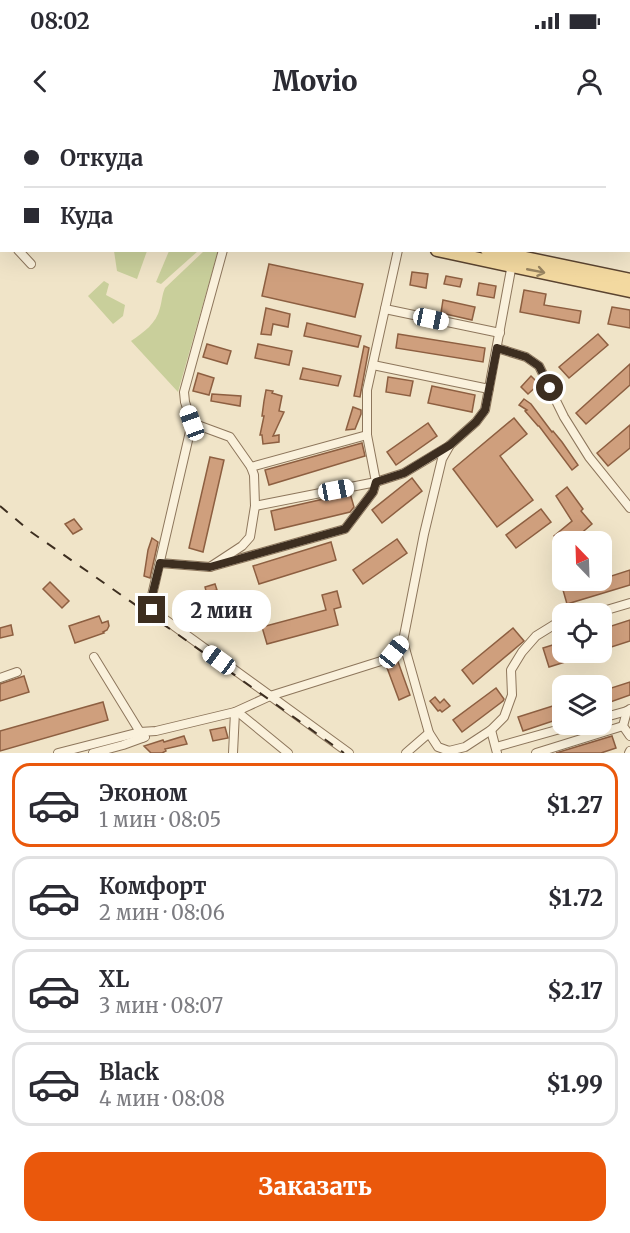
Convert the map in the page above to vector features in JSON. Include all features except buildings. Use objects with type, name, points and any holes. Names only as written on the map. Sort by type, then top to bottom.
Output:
[{"type":"main road","points":[[451,252],[630,280]]},
{"type":"main road","points":[[492,252],[512,261],[630,291]]},
{"type":"street","points":[[20,252],[31,264]]},
{"type":"street","points":[[222,252],[184,392],[192,423],[150,604],[152,610],[349,753]]},
{"type":"street","points":[[160,563],[210,567],[345,529],[373,492],[376,482],[367,435],[367,390],[398,252]]},
{"type":"street","points":[[255,506],[376,482],[404,473],[450,445],[476,422],[485,410],[512,261]]},
{"type":"street","points":[[385,309],[500,333]]},
{"type":"street","points":[[497,348],[526,357],[539,366],[564,417],[589,457],[630,508]]},
{"type":"street","points":[[373,365],[489,389]]},
{"type":"street","points":[[192,423],[230,437],[254,475],[255,506],[250,537],[242,546],[210,567]]},
{"type":"street","points":[[250,466],[367,435]]},
{"type":"street","points":[[450,445],[442,459],[426,523],[403,641],[429,734],[438,747],[449,751],[465,747],[491,730],[504,717],[512,695],[511,670],[522,652],[536,636],[552,627]]},
{"type":"street","points":[[612,608],[630,603]]},
{"type":"street","points":[[93,753],[123,745],[156,730],[235,712],[270,696],[381,661],[394,652],[403,641]]},
{"type":"street","points":[[94,657],[141,735]]},
{"type":"street","points":[[0,678],[17,672]]},
{"type":"street","points":[[612,715],[628,710]]},
{"type":"street","points":[[623,726],[628,710]]},
{"type":"street","points":[[233,753],[235,712]]},
{"type":"street","points":[[235,712],[288,753]]},
{"type":"street","points":[[623,726],[630,736]]},
{"type":"street","points":[[537,753],[623,726]]},
{"type":"street","points":[[491,730],[497,750],[552,732]]},
{"type":"street","points":[[406,753],[429,734]]},
{"type":"street","points":[[58,753],[123,745]]},
{"type":"green space","points":[[114,252],[147,252],[137,279],[117,271]]},
{"type":"green space","points":[[169,252],[197,252],[161,284],[156,282]]},
{"type":"green space","points":[[203,252],[218,252],[178,392],[131,341],[156,319],[165,288]]},
{"type":"green space","points":[[104,281],[109,284],[106,295],[125,305],[123,316],[113,324],[88,296]]},
{"type":"railway","points":[[0,506],[31,532],[344,753]]},
{"type":"route","points":[[152,610],[150,604],[160,563],[210,567],[345,529],[373,492],[376,482],[404,473],[450,445],[476,422],[485,410],[497,348],[526,357],[539,366],[550,388]]}]
